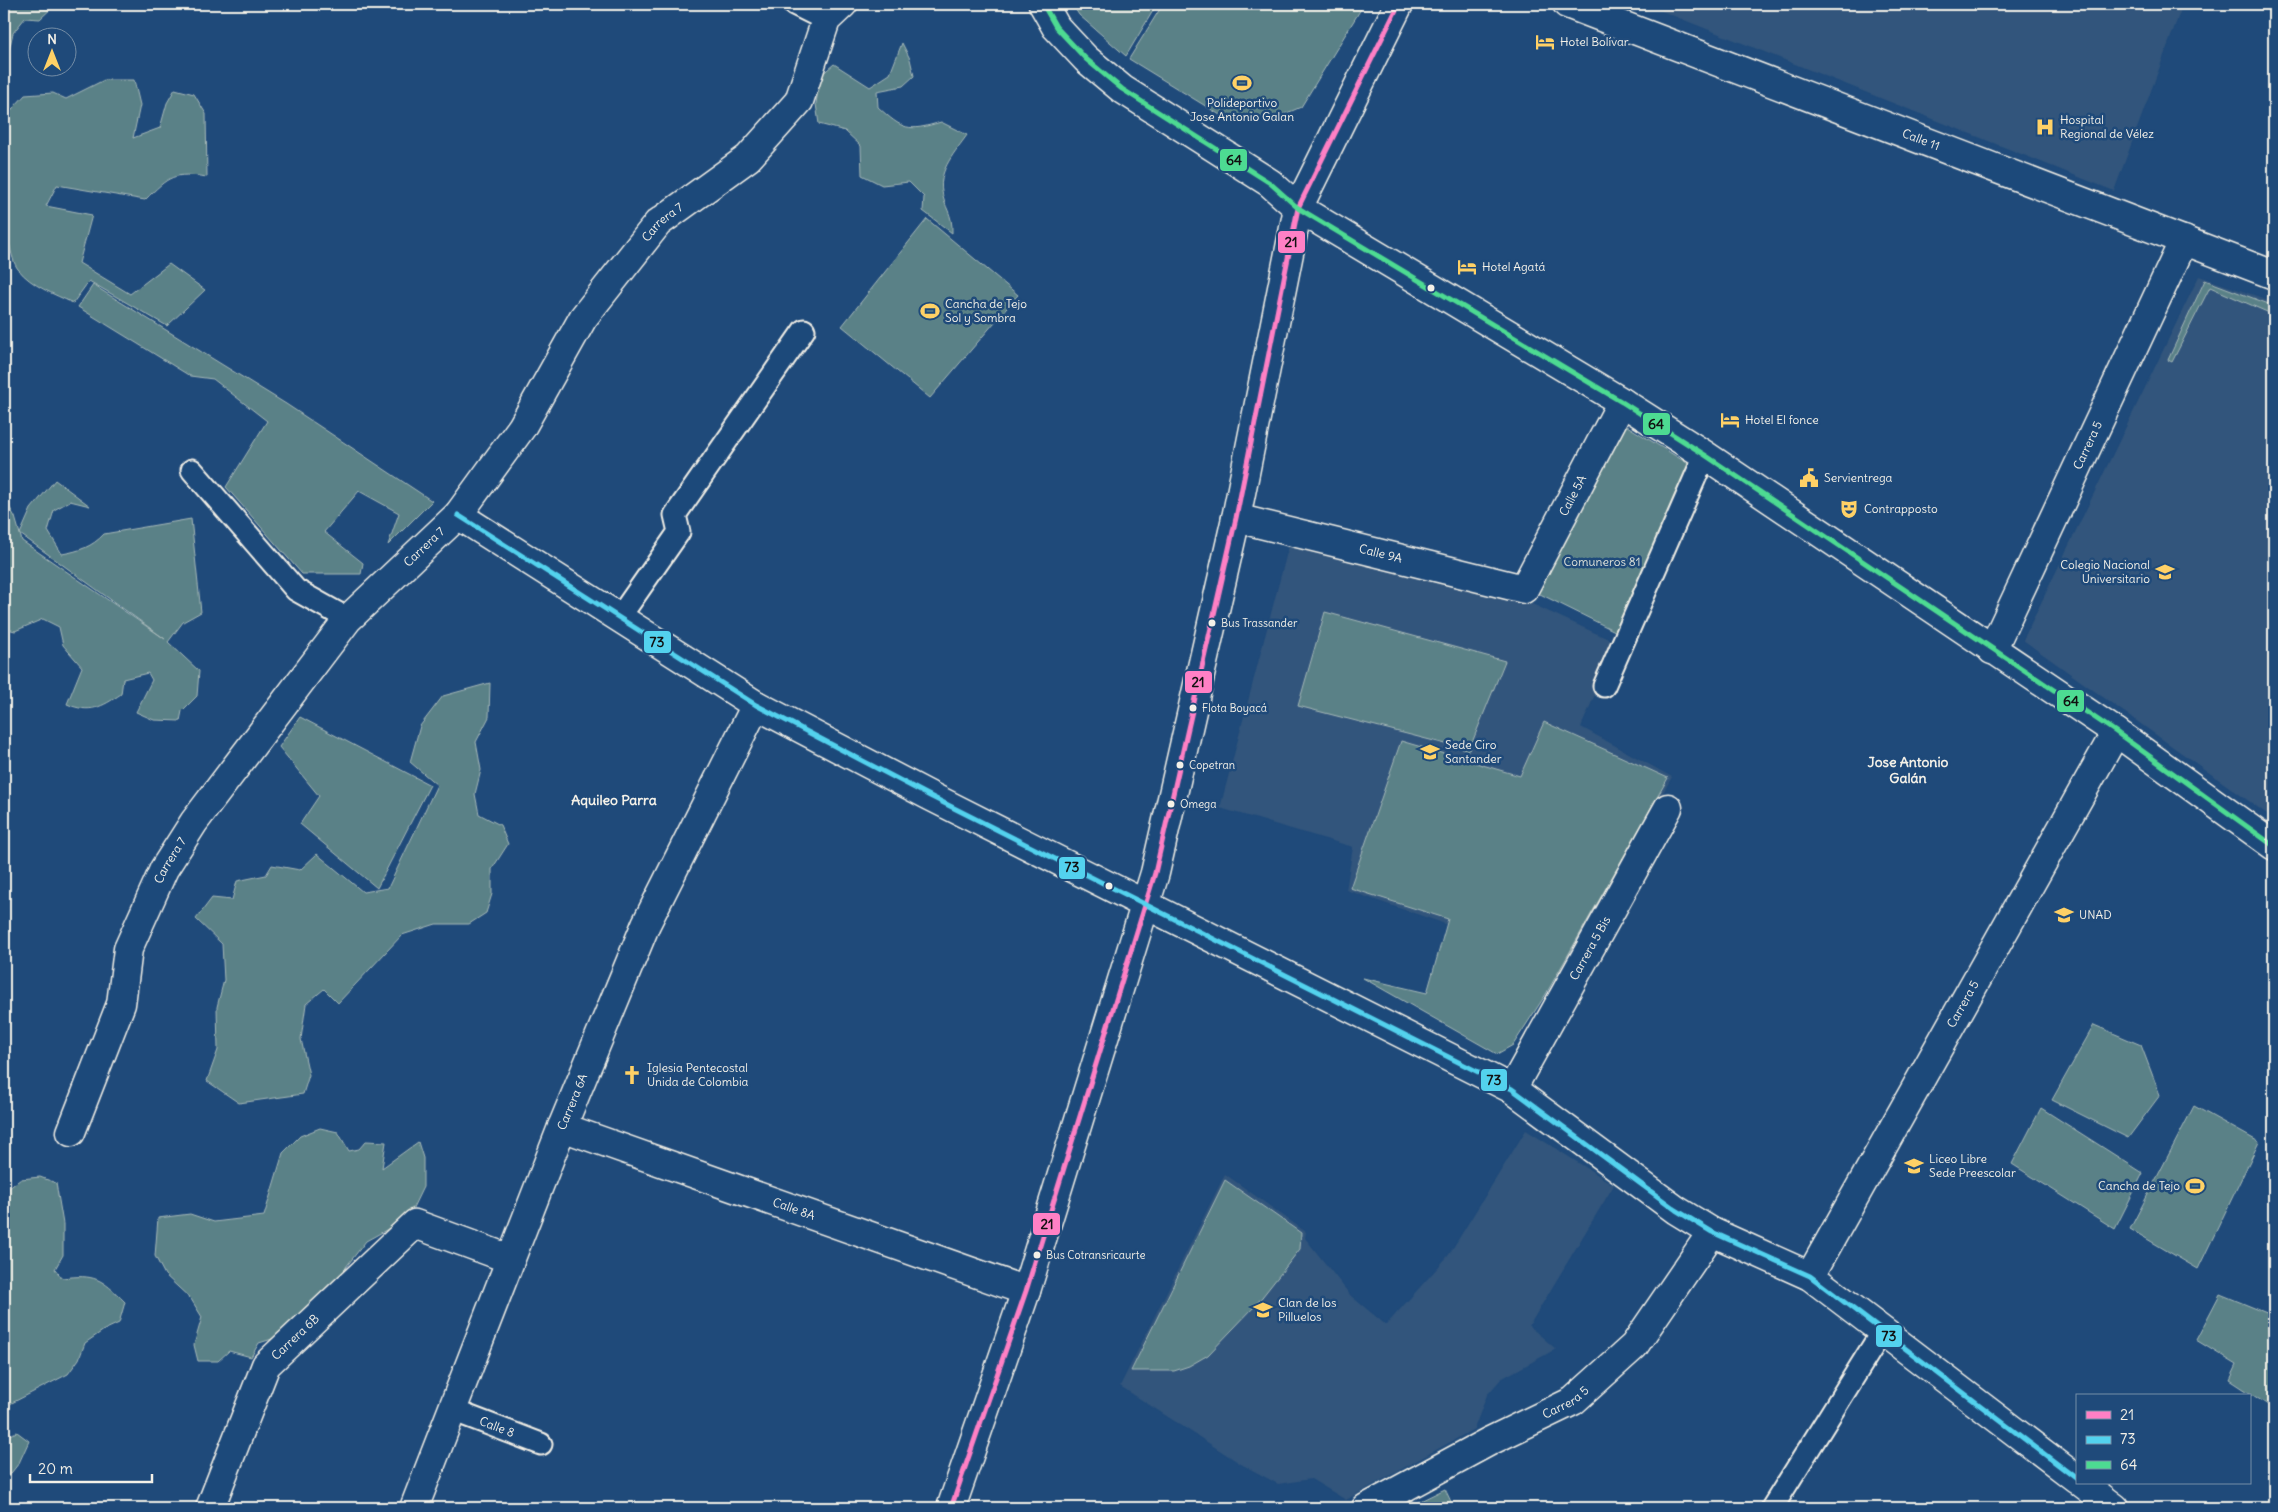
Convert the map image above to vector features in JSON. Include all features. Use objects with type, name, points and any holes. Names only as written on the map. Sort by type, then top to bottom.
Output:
[{"type":"street","points":[[1043,4],[1056,27],[1086,59],[1122,89],[1270,183],[1298,208],[1622,402],[1705,455],[2116,732],[2274,846]]},
{"type":"street","points":[[951,1508],[1026,1291],[1146,904],[1236,518],[1298,208],[1399,4]]},
{"type":"street","name":"Calle 11","points":[[1567,4],[2274,274]]},
{"type":"street","name":"Carrera 7","points":[[71,1132],[121,1004],[128,949],[164,869],[194,822],[348,619],[458,515],[522,427],[583,318],[658,223],[748,158],[799,101],[834,12]]},
{"type":"street","name":"Carrera 5","points":[[1992,650],[2184,240]]},
{"type":"street","name":"Calle 5A","points":[[1524,589],[1622,402]]},
{"type":"street","points":[[458,515],[756,705],[1512,1089],[1676,1210],[1712,1232],[1810,1276],[2076,1478]]},
{"type":"street","name":"Calle 9A","points":[[1236,518],[1524,589]]},
{"type":"street","name":"Carrera 6A","points":[[414,1508],[562,1127],[646,924],[756,705]]},
{"type":"street","name":"Carrera 5","points":[[1810,1276],[2116,732]]},
{"type":"street","name":"Carrera 5 Bis","points":[[1512,1089],[1668,808]]},
{"type":"street","name":"Calle 8A","points":[[562,1127],[1026,1291]]},
{"type":"street","name":"Carrera 6B","points":[[210,1508],[266,1365],[415,1224],[510,1259]]},
{"type":"street","name":"Carrera 5","points":[[1366,1508],[1490,1441],[1573,1401],[1634,1346],[1712,1232]]},
{"type":"street","points":[[2083,1484],[2115,1508]]},
{"type":"lane","points":[[794,4],[834,12]]},
{"type":"lane","points":[[619,618],[679,532],[675,515],[804,330]]},
{"type":"lane","points":[[1604,686],[1705,455]]},
{"type":"lane","points":[[192,470],[296,590],[348,619]]},
{"type":"lane","points":[[1772,1508],[1883,1330]]},
{"type":"lane","name":"Calle 8","points":[[452,1410],[540,1444]]},
{"type":"shaded area","name":"Hospital Regional de Vélez","points":[[1644,4],[2183,4],[2114,191]]},
{"type":"shaded area","name":"Colegio Nacional Universitario","points":[[2199,276],[2274,302],[2274,819],[2023,640]]},
{"type":"shaded area","name":"Sede Ciro Santander","points":[[1291,537],[1517,597],[1617,643],[1581,727],[1672,777],[1560,974],[1440,922],[1346,890],[1353,847],[1220,808]]},
{"type":"shaded area","name":"Clan de los Pilluelos","points":[[1526,1130],[1614,1185],[1529,1326],[1556,1349],[1501,1379],[1487,1395],[1474,1429],[1346,1500],[1311,1479],[1278,1484],[1241,1464],[1120,1386],[1225,1174],[1306,1232],[1305,1238],[1351,1296],[1386,1325],[1448,1256]]},
{"type":"green space","points":[[4,4],[55,5],[40,19],[25,18],[13,33],[9,50],[4,57]]},
{"type":"green space","points":[[1072,4],[1157,4],[1126,56],[1079,15]]},
{"type":"green space","name":"Polideportivo Jose Antonio Galan","points":[[1163,4],[1364,4],[1301,107],[1271,120],[1225,118],[1129,59]]},
{"type":"green space","points":[[902,43],[910,59],[914,76],[903,86],[877,91],[878,107],[906,127],[921,127],[941,122],[967,135],[945,168],[941,183],[943,197],[951,220],[952,233],[923,211],[924,197],[909,182],[882,185],[862,175],[861,146],[845,131],[819,124],[816,104],[820,76],[834,64],[870,87],[890,74]]},
{"type":"green space","points":[[104,80],[134,80],[140,105],[133,138],[160,128],[167,103],[175,89],[194,94],[206,114],[207,177],[186,175],[172,178],[145,200],[57,185],[46,206],[92,215],[79,263],[130,294],[169,264],[205,290],[167,326],[89,281],[73,303],[29,280],[18,269],[13,258],[9,241],[4,196],[2,149],[4,118],[25,95],[53,93],[66,99]]},
{"type":"green space","name":"Cancha de Tejo Sol y Sombra","points":[[927,219],[1018,295],[930,398],[842,326]]},
{"type":"green space","points":[[2205,280],[2274,306],[2274,315],[2210,287],[2172,362],[2168,360]]},
{"type":"green space","points":[[93,285],[286,404],[432,501],[388,545],[399,513],[359,491],[324,532],[363,563],[361,574],[302,574],[226,487],[267,421],[213,379],[190,376],[78,307]]},
{"type":"green space","name":"Comuneros 81","points":[[1619,421],[1695,468],[1623,635],[1534,591]]},
{"type":"green space","points":[[55,480],[90,506],[70,501],[54,510],[48,531],[62,554],[85,548],[104,534],[191,519],[201,612],[183,622],[168,642],[199,671],[197,696],[182,711],[180,721],[154,720],[136,712],[152,680],[148,673],[123,679],[121,694],[102,706],[89,709],[67,704],[82,667],[63,645],[59,627],[43,619],[15,631],[4,628],[4,501],[15,517],[22,541],[165,639],[20,534],[31,509]]},
{"type":"green space","points":[[1325,612],[1505,661],[1469,750],[1298,706]]},
{"type":"green space","points":[[490,683],[489,717],[476,742],[481,770],[475,794],[479,814],[500,825],[508,844],[492,869],[492,894],[486,913],[469,924],[436,924],[402,935],[338,1003],[324,989],[306,1004],[301,1039],[309,1075],[303,1094],[239,1103],[207,1081],[218,1050],[217,1007],[224,980],[222,944],[196,919],[212,898],[232,900],[237,881],[266,875],[272,865],[300,870],[317,854],[363,892],[388,888],[437,785],[410,762],[420,726],[443,696]]},
{"type":"green space","points":[[300,717],[430,785],[377,888],[300,824],[319,796],[279,747]]},
{"type":"green space","points":[[1544,722],[1668,778],[1546,994],[1513,1045],[1497,1054],[1363,978],[1427,993],[1448,919],[1350,888],[1401,741],[1520,776]]},
{"type":"green space","points":[[2094,1025],[2141,1045],[2160,1095],[2128,1138],[2052,1100]]},
{"type":"green space","name":"Cancha de Tejo","points":[[2194,1106],[2259,1142],[2198,1269],[2130,1229]]},
{"type":"green space","points":[[2041,1108],[2143,1173],[2115,1229],[2012,1164]]},
{"type":"green space","points":[[320,1128],[338,1132],[349,1151],[359,1149],[366,1141],[386,1142],[382,1168],[418,1142],[423,1158],[423,1187],[408,1218],[366,1241],[346,1267],[338,1293],[285,1335],[259,1343],[251,1357],[229,1351],[218,1361],[198,1361],[194,1345],[202,1317],[191,1299],[165,1275],[155,1256],[158,1218],[190,1214],[214,1222],[264,1216],[283,1153],[300,1136]]},
{"type":"green space","points":[[40,1177],[56,1183],[63,1224],[63,1255],[55,1269],[62,1278],[82,1277],[97,1280],[110,1288],[125,1302],[119,1323],[104,1330],[85,1343],[79,1359],[68,1374],[4,1407],[4,1192],[21,1179]]},
{"type":"green space","points":[[1225,1180],[1301,1233],[1300,1249],[1255,1306],[1208,1355],[1189,1366],[1174,1371],[1131,1371]]},
{"type":"green space","points":[[2220,1294],[2274,1316],[2274,1402],[2271,1407],[2230,1380],[2237,1365],[2196,1340]]},
{"type":"green space","points":[[17,1432],[29,1441],[19,1463],[8,1477],[4,1478],[4,1437]]},
{"type":"green space","points":[[1445,1489],[1454,1508],[1406,1508]]},
{"type":"transit line","name":"64","points":[[1043,4],[1056,27],[1086,59],[1122,89],[1270,183],[1298,208],[1622,402],[1705,455],[2116,732],[2274,846]]},
{"type":"transit line","name":"21","points":[[951,1508],[1026,1291],[1155,873],[1236,518],[1298,208],[1399,4]]},
{"type":"transit line","name":"73","points":[[458,515],[756,705],[930,796],[1512,1089],[1676,1210],[1712,1232],[1810,1276],[2076,1478]]},
{"type":"place","name":"Hotel Bolívar","points":[[1545,42]]},
{"type":"place","name":"Polideportivo Jose Antonio Galan","points":[[1242,83]]},
{"type":"place","name":"Hospital Regional de Vélez","points":[[2045,127]]},
{"type":"place","name":"Hotel Agatá","points":[[1467,267]]},
{"type":"place","name":"Cancha de Tejo Sol y Sombra","points":[[930,311]]},
{"type":"place","name":"Hotel El fonce","points":[[1730,420]]},
{"type":"place","name":"Servientrega","points":[[1809,478]]},
{"type":"place","name":"Contrapposto","points":[[1849,509]]},
{"type":"place","name":"Colegio Nacional Universitario","points":[[2165,572]]},
{"type":"place","name":"Bus Trassander","points":[[1212,623]]},
{"type":"place","name":"Flota Boyacá","points":[[1193,708]]},
{"type":"place","name":"Sede Ciro Santander","points":[[1430,752]]},
{"type":"place","name":"Copetran","points":[[1180,765]]},
{"type":"place","name":"Omega","points":[[1171,804]]},
{"type":"place","name":"UNAD","points":[[2064,915]]},
{"type":"place","name":"Iglesia Pentecostal Unida de Colombia","points":[[632,1075]]},
{"type":"place","name":"Liceo Libre Sede Preescolar","points":[[1914,1166]]},
{"type":"place","name":"Cancha de Tejo","points":[[2195,1186]]},
{"type":"place","name":"Bus Cotransricaurte","points":[[1037,1255]]},
{"type":"place","name":"Clan de los Pilluelos","points":[[1263,1310]]},
{"type":"district","name":"Jose Antonio Galán","points":[[1908,770]]},
{"type":"district","name":"Aquileo Parra","points":[[614,800]]}]
